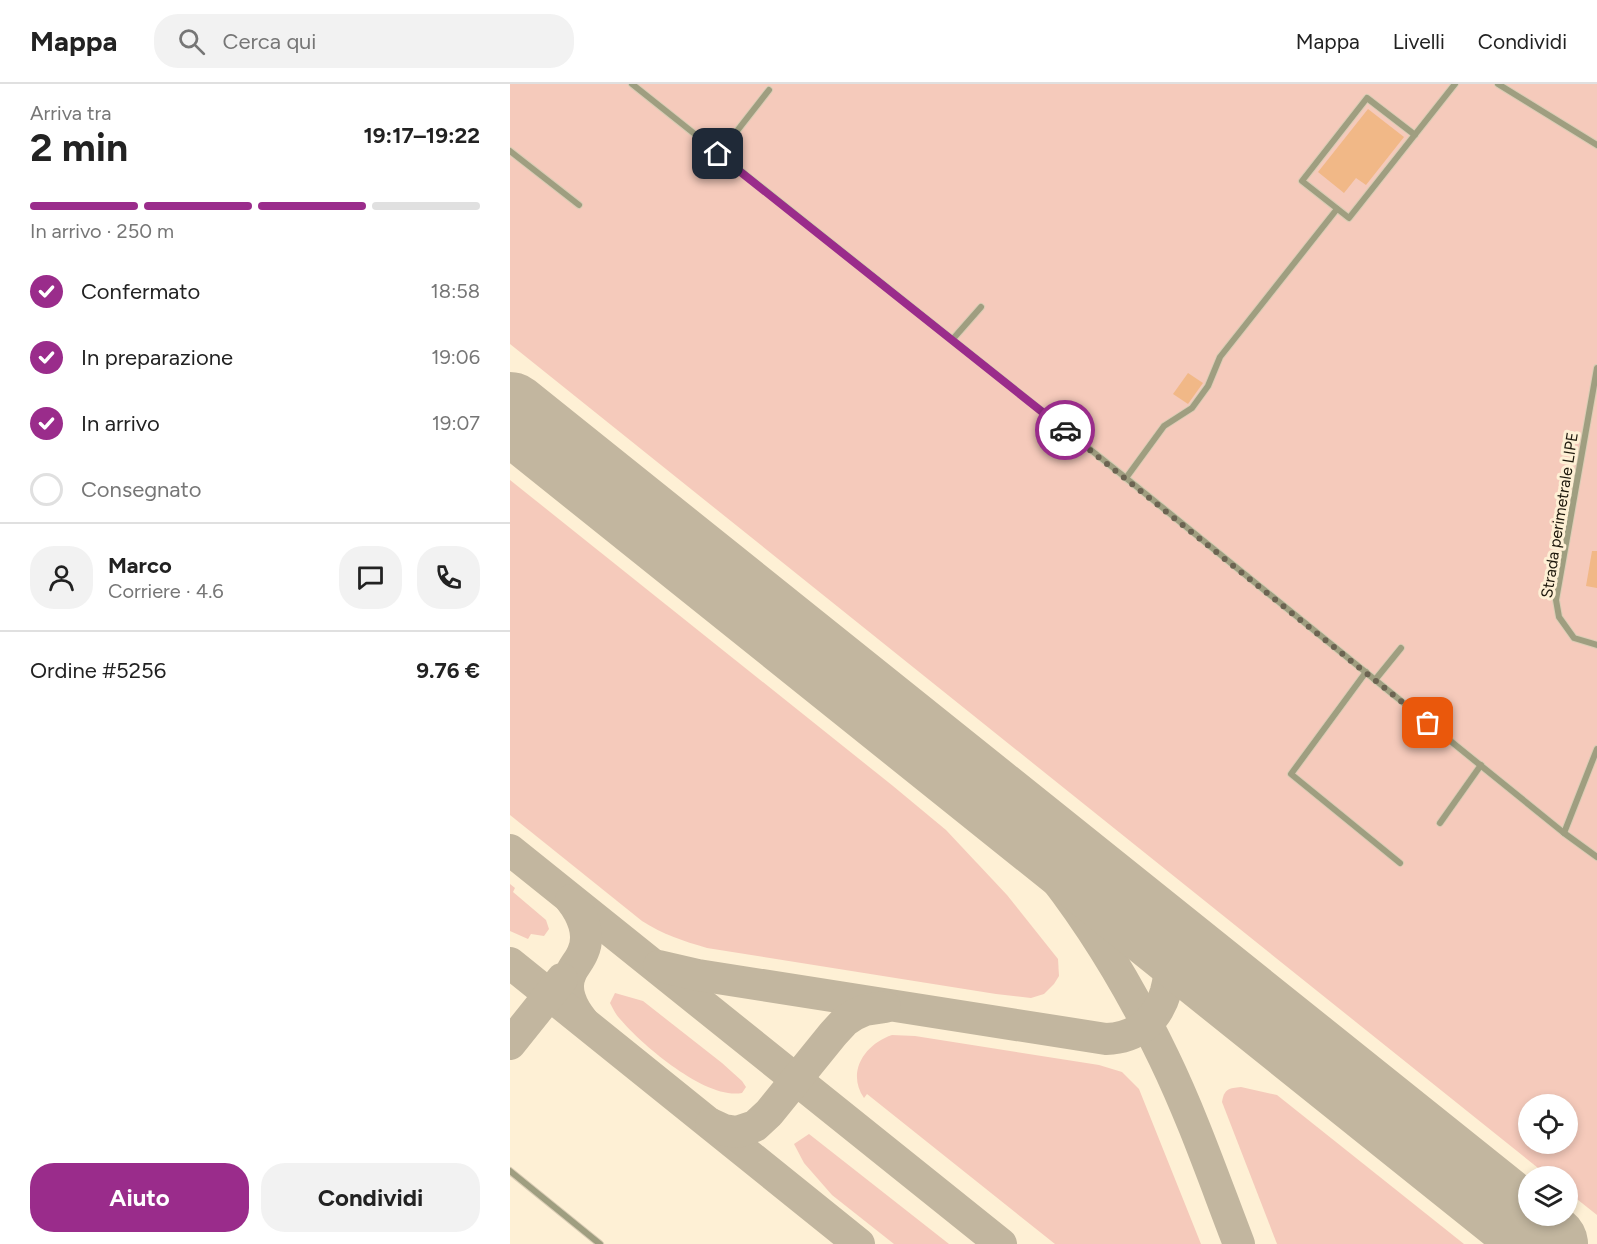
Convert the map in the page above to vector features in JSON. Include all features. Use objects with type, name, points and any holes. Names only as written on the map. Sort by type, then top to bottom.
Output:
[{"type":"lane","points":[[632,84],[1597,857]]},
{"type":"lane","points":[[1415,135],[1367,98],[1302,181],[1349,218],[1415,135],[1455,84]]},
{"type":"lane","points":[[1498,84],[1597,145]]},
{"type":"lane","points":[[718,154],[769,90]]},
{"type":"lane","points":[[510,151],[579,205]]},
{"type":"lane","points":[[1126,478],[1164,426],[1192,408],[1208,386],[1220,357],[1337,209]]},
{"type":"lane","points":[[952,340],[981,307]]},
{"type":"lane","name":"Strada perimetrale LIPE","points":[[1597,368],[1556,600],[1559,617],[1574,638],[1597,645]]},
{"type":"lane","points":[[1375,680],[1401,648]]},
{"type":"lane","points":[[1366,672],[1291,774],[1400,863]]},
{"type":"lane","points":[[1564,832],[1597,749]]},
{"type":"lane","points":[[1440,823],[1481,765]]},
{"type":"lane","points":[[510,1171],[600,1244]]},
{"type":"shaded area","points":[[510,84],[1597,84],[1597,1215],[1578,1200],[1578,1166],[1536,1166],[1521,1154],[1578,1154],[1578,1094],[1518,1094],[1518,1152],[510,344]]},
{"type":"shaded area","points":[[510,480],[946,830],[1007,895],[1058,959],[1059,976],[1054,984],[1044,994],[1031,998],[996,994],[707,948],[681,940],[642,921],[510,815]]},
{"type":"shaded area","points":[[510,884],[515,888],[513,892],[546,920],[549,929],[544,936],[531,934],[528,939],[510,931]]},
{"type":"shaded area","points":[[615,993],[643,1001],[722,1063],[746,1087],[742,1093],[727,1093],[693,1080],[659,1056],[617,1016],[610,1003]]},
{"type":"shaded area","points":[[892,1035],[915,1036],[1099,1065],[1122,1072],[1139,1089],[1201,1244],[1055,1244],[867,1094],[864,1098],[857,1078],[861,1060],[874,1045]]},
{"type":"shaded area","points":[[1241,1087],[1277,1095],[1464,1244],[1277,1244],[1222,1102],[1228,1090]]},
{"type":"shaded area","points":[[809,1134],[949,1244],[894,1244],[832,1195],[804,1163],[794,1144]]},
{"type":"building","points":[[1368,109],[1404,137],[1366,185],[1356,178],[1344,193],[1318,172]]},
{"type":"building","points":[[1188,373],[1203,383],[1188,404],[1173,394]]},
{"type":"building","points":[[1592,551],[1597,551],[1597,588],[1586,586]]},
{"type":"taxiway","points":[[962,774],[1021,837],[1057,881],[1092,929],[1123,980],[1175,1081],[1239,1244]]},
{"type":"taxiway","points":[[510,850],[1001,1244]]},
{"type":"taxiway","points":[[571,900],[582,918],[586,938],[583,952],[572,970],[568,992],[575,1010],[583,1021]]},
{"type":"taxiway","points":[[659,966],[698,975],[1106,1039],[1127,1035],[1144,1026],[1157,1011],[1166,991],[1169,974],[1168,962],[1147,922]]},
{"type":"taxiway","points":[[510,963],[859,1244]]},
{"type":"taxiway","points":[[510,1044],[562,979]]},
{"type":"taxiway","points":[[711,1124],[724,1130],[737,1132],[755,1126],[769,1113],[845,1021],[865,1010],[885,1007]]},
{"type":"taxiway","points":[[1529,1229],[1544,1244]]},
{"type":"runway","points":[[510,412],[1548,1244]]},
{"type":"way so far","points":[[1065,430],[1428,723]]},
{"type":"route","points":[[718,154],[1065,430]]}]
